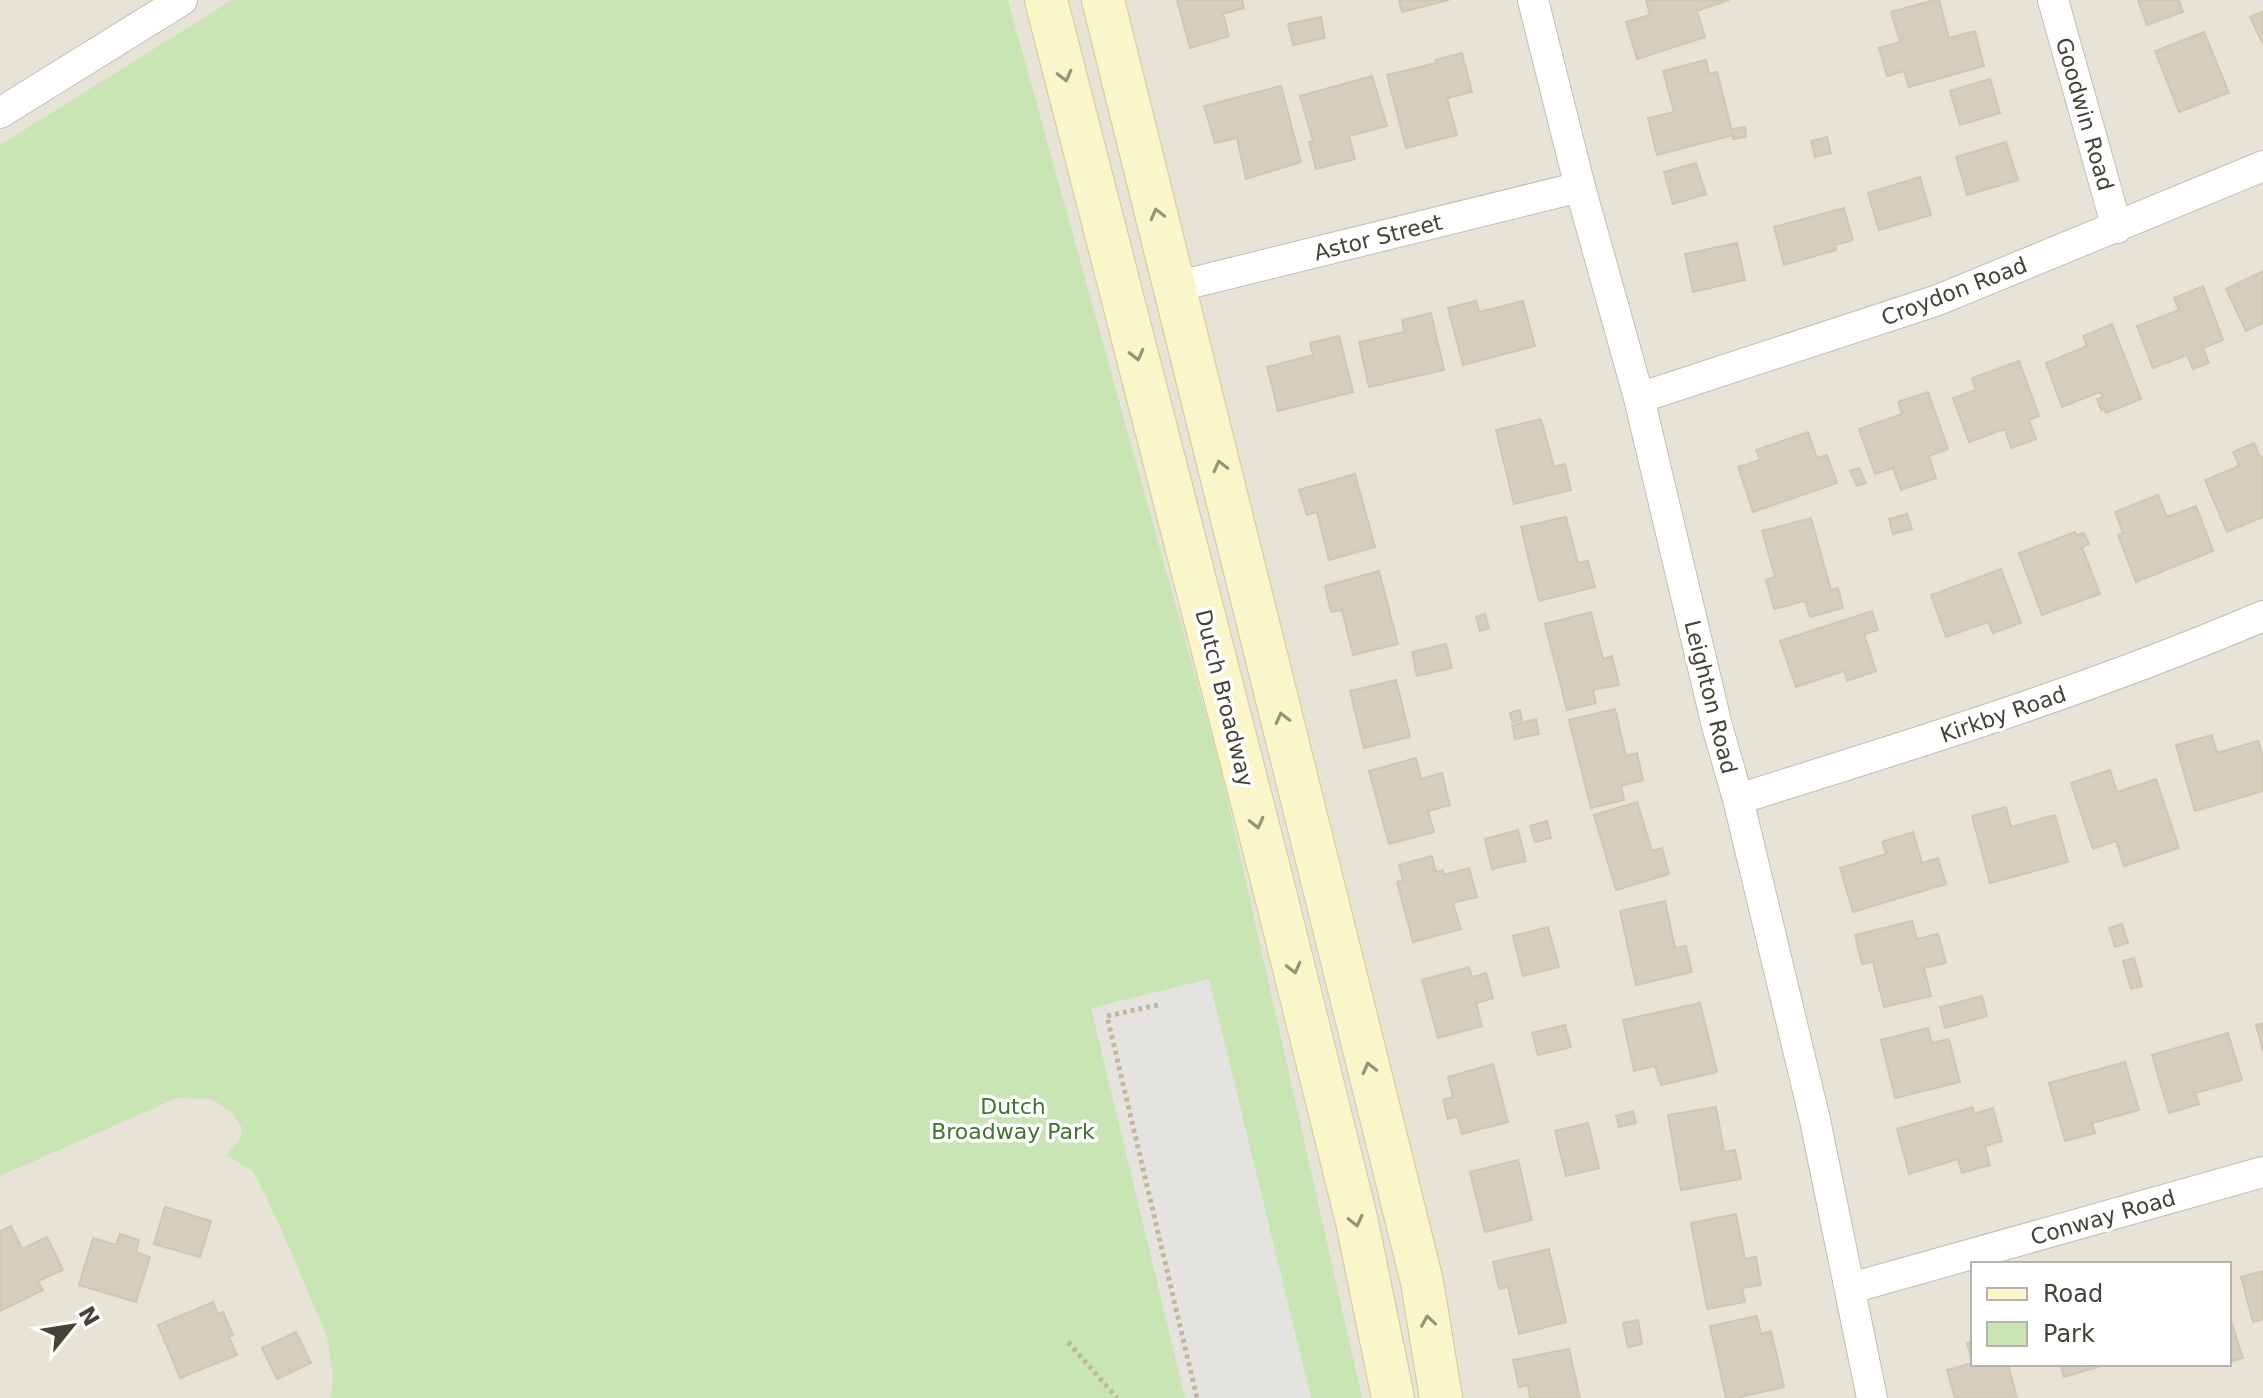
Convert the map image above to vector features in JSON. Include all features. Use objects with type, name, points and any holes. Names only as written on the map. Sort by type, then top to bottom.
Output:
[{"type":"main road","name":"Dutch Broadway","points":[[1046,0],[1357,1222],[1393,1398]]},
{"type":"main road","points":[[1103,0],[1422,1282],[1441,1398]]},
{"type":"main road","points":[[1123,300],[1175,287]]},
{"type":"main road","points":[[1275,892],[1321,876]]},
{"type":"street","points":[[0,113],[182,0]]},
{"type":"street","name":"Leighton Road","points":[[1533,0],[1580,187],[1639,398],[1717,726],[1738,799],[1815,1120],[1872,1398]]},
{"type":"street","name":"Goodwin Road","points":[[2053,0],[2117,228]]},
{"type":"street","name":"Croydon Road","points":[[1639,398],[1938,300],[2263,166]]},
{"type":"street","name":"Astor Street","points":[[1175,287],[1580,187]]},
{"type":"street","name":"Kirkby Road","points":[[1738,799],[1960,730],[2181,651],[2263,616]]},
{"type":"street","name":"Conway Road","points":[[1851,1288],[2263,1172]]},
{"type":"path","points":[[1158,1005],[1107,1016],[1197,1398]]},
{"type":"path","points":[[1068,1342],[1117,1398]]},
{"type":"shaded area","points":[[0,0],[2263,0],[2263,1398],[0,1398]]},
{"type":"shaded area","points":[[1209,979],[1311,1398],[1185,1398],[1091,1008]]},
{"type":"green space","name":"Dutch Broadway Park","points":[[232,0],[1008,0],[1219,762],[1362,1398],[331,1398],[333,1374],[327,1337],[280,1226],[253,1171],[226,1155],[240,1140],[242,1128],[232,1112],[211,1099],[177,1098],[0,1176],[0,145]]},
{"type":"building","points":[[1177,0],[1242,0],[1244,8],[1223,14],[1229,36],[1190,48]]},
{"type":"building","points":[[1399,0],[1449,0],[1402,12]]},
{"type":"building","points":[[1646,0],[1729,0],[1697,11],[1705,37],[1637,59],[1626,22],[1650,15]]},
{"type":"building","points":[[1939,0],[1949,38],[1975,31],[1984,66],[1909,87],[1904,71],[1887,76],[1879,48],[1900,42],[1891,12]]},
{"type":"building","points":[[2138,0],[2179,0],[2183,12],[2147,25]]},
{"type":"building","points":[[2263,11],[2263,44],[2250,17]]},
{"type":"building","points":[[1321,17],[1325,38],[1293,45],[1288,24]]},
{"type":"building","points":[[2204,32],[2229,93],[2179,112],[2155,51]]},
{"type":"building","points":[[1462,53],[1472,92],[1447,98],[1457,135],[1406,148],[1387,75]]},
{"type":"building","points":[[1706,60],[1709,74],[1717,72],[1733,135],[1657,155],[1648,118],[1674,112],[1663,71]]},
{"type":"building","points":[[1372,76],[1387,126],[1349,136],[1355,159],[1316,169],[1309,142],[1313,141],[1300,96]]},
{"type":"building","points":[[1990,79],[2000,113],[1960,125],[1950,91]]},
{"type":"building","points":[[1281,86],[1301,162],[1246,179],[1237,138],[1215,143],[1204,106]]},
{"type":"building","points":[[1745,127],[1746,137],[1733,139],[1732,129]]},
{"type":"building","points":[[1827,137],[1831,153],[1815,157],[1811,141]]},
{"type":"building","points":[[2006,142],[2018,180],[1967,195],[1956,157]]},
{"type":"building","points":[[1696,163],[1706,194],[1673,204],[1664,172]]},
{"type":"building","points":[[1920,177],[1931,215],[1879,230],[1868,193]]},
{"type":"building","points":[[1844,208],[1853,240],[1835,245],[1836,250],[1784,265],[1774,227]]},
{"type":"building","points":[[1737,243],[1745,280],[1693,292],[1685,254]]},
{"type":"building","points":[[2263,271],[2263,323],[2246,331],[2226,289]]},
{"type":"building","points":[[2203,286],[2223,340],[2203,348],[2209,363],[2193,369],[2187,355],[2153,368],[2137,326],[2179,310],[2174,298]]},
{"type":"building","points":[[1476,301],[1479,312],[1523,301],[1535,346],[1463,365],[1448,308]]},
{"type":"building","points":[[1431,313],[1444,370],[1369,387],[1359,342],[1404,332],[1402,320]]},
{"type":"building","points":[[2112,324],[2141,399],[2106,413],[2104,409],[2101,410],[2097,399],[2103,397],[2100,392],[2062,407],[2046,363],[2087,346],[2083,336]]},
{"type":"building","points":[[1339,336],[1353,392],[1278,411],[1267,367],[1313,355],[1310,343]]},
{"type":"building","points":[[2019,361],[2039,416],[2029,420],[2036,439],[2011,448],[2005,429],[1969,442],[1953,398],[1976,390],[1972,378]]},
{"type":"building","points":[[1928,392],[1948,449],[1929,456],[1936,478],[1901,490],[1893,468],[1875,474],[1859,429],[1902,414],[1898,402]]},
{"type":"building","points":[[1541,419],[1554,467],[1565,464],[1571,490],[1514,504],[1496,430]]},
{"type":"building","points":[[1808,432],[1817,458],[1827,455],[1837,483],[1753,512],[1738,467],[1760,460],[1756,450]]},
{"type":"building","points":[[2254,443],[2260,457],[2263,456],[2263,517],[2227,532],[2205,480],[2239,466],[2233,452]]},
{"type":"building","points":[[1859,468],[1866,483],[1857,486],[1850,471]]},
{"type":"building","points":[[1355,474],[1375,547],[1329,560],[1317,512],[1307,515],[1299,490]]},
{"type":"building","points":[[2158,495],[2167,517],[2196,506],[2213,551],[2136,582],[2118,535],[2123,533],[2115,512]]},
{"type":"building","points":[[1907,514],[1912,529],[1893,534],[1889,519]]},
{"type":"building","points":[[1566,517],[1578,563],[1588,561],[1595,587],[1539,601],[1521,527]]},
{"type":"building","points":[[1811,518],[1831,590],[1838,588],[1843,608],[1810,617],[1805,601],[1774,609],[1766,580],[1775,577],[1762,531]]},
{"type":"building","points":[[2075,532],[2077,535],[2084,533],[2089,544],[2082,547],[2100,594],[2042,615],[2019,553]]},
{"type":"building","points":[[2001,569],[2021,623],[1993,633],[1988,622],[1946,637],[1931,595]]},
{"type":"building","points":[[1379,571],[1398,644],[1353,655],[1342,610],[1331,612],[1325,586]]},
{"type":"building","points":[[1872,611],[1878,630],[1864,634],[1876,671],[1847,681],[1844,671],[1796,687],[1780,641]]},
{"type":"building","points":[[1591,612],[1603,659],[1612,656],[1619,685],[1593,690],[1596,703],[1567,710],[1545,624]]},
{"type":"building","points":[[1485,614],[1489,628],[1480,631],[1476,617]]},
{"type":"building","points":[[1446,644],[1452,668],[1417,676],[1412,652]]},
{"type":"building","points":[[1396,680],[1410,737],[1364,748],[1350,691]]},
{"type":"building","points":[[1615,709],[1626,756],[1637,753],[1643,780],[1621,786],[1624,800],[1591,808],[1569,720]]},
{"type":"building","points":[[1520,710],[1522,720],[1512,722],[1510,713]]},
{"type":"building","points":[[1536,719],[1539,734],[1515,739],[1512,725]]},
{"type":"building","points":[[2212,735],[2217,753],[2258,741],[2263,757],[2263,791],[2195,811],[2176,745]]},
{"type":"building","points":[[1416,758],[1421,779],[1442,773],[1450,805],[1428,811],[1434,832],[1389,844],[1369,771]]},
{"type":"building","points":[[2110,770],[2117,792],[2156,779],[2179,848],[2124,866],[2116,841],[2093,849],[2071,783]]},
{"type":"building","points":[[1637,802],[1652,851],[1662,848],[1669,874],[1616,890],[1594,815]]},
{"type":"building","points":[[2006,807],[2011,827],[2055,815],[2068,862],[1990,883],[1972,816]]},
{"type":"building","points":[[1547,821],[1551,838],[1535,842],[1530,826]]},
{"type":"building","points":[[1518,830],[1526,861],[1492,869],[1485,839]]},
{"type":"building","points":[[1913,832],[1922,863],[1938,858],[1946,884],[1853,912],[1840,868],[1886,854],[1882,842]]},
{"type":"building","points":[[1432,856],[1436,872],[1443,870],[1444,875],[1469,868],[1477,897],[1453,903],[1461,929],[1413,942],[1397,882],[1403,880],[1399,865]]},
{"type":"building","points":[[1665,901],[1675,948],[1686,946],[1692,972],[1636,985],[1620,911]]},
{"type":"building","points":[[1912,921],[1917,939],[1938,934],[1946,963],[1924,968],[1931,996],[1884,1007],[1873,962],[1862,964],[1855,935]]},
{"type":"building","points":[[2122,924],[2128,943],[2115,947],[2109,928]]},
{"type":"building","points":[[1548,927],[1559,967],[1523,976],[1513,936]]},
{"type":"building","points":[[2134,958],[2142,986],[2131,989],[2123,961]]},
{"type":"building","points":[[1469,967],[1472,977],[1486,973],[1493,998],[1476,1003],[1482,1026],[1438,1038],[1422,980]]},
{"type":"building","points":[[1982,996],[1987,1016],[1945,1028],[1940,1007]]},
{"type":"building","points":[[1700,1003],[1717,1072],[1661,1085],[1655,1066],[1634,1071],[1623,1020]]},
{"type":"building","points":[[2263,1023],[2263,1051],[2256,1025]]},
{"type":"building","points":[[1565,1025],[1571,1047],[1538,1055],[1532,1033]]},
{"type":"building","points":[[1928,1028],[1932,1043],[1949,1039],[1960,1082],[1895,1098],[1881,1040]]},
{"type":"building","points":[[2228,1033],[2242,1080],[2195,1093],[2199,1104],[2169,1113],[2152,1055]]},
{"type":"building","points":[[2125,1062],[2139,1110],[2092,1123],[2095,1133],[2065,1141],[2049,1083]]},
{"type":"building","points":[[1493,1064],[1508,1122],[1462,1134],[1457,1116],[1448,1119],[1443,1100],[1453,1097],[1448,1077]]},
{"type":"building","points":[[1716,1107],[1724,1152],[1735,1150],[1741,1179],[1681,1190],[1668,1115]]},
{"type":"building","points":[[1973,1107],[1974,1114],[1993,1108],[2002,1141],[1985,1146],[1990,1165],[1962,1173],[1958,1159],[1909,1174],[1897,1129]]},
{"type":"building","points":[[1633,1111],[1636,1123],[1619,1127],[1616,1116]]},
{"type":"building","points":[[1588,1123],[1599,1168],[1566,1176],[1555,1131]]},
{"type":"building","points":[[1518,1160],[1532,1220],[1485,1232],[1470,1172]]},
{"type":"building","points":[[165,1207],[211,1221],[200,1257],[154,1244]]},
{"type":"building","points":[[1736,1214],[1745,1259],[1756,1257],[1761,1285],[1742,1288],[1745,1302],[1707,1309],[1691,1223]]},
{"type":"building","points":[[11,1226],[22,1249],[47,1237],[63,1270],[38,1281],[43,1290],[0,1311],[0,1231]]},
{"type":"building","points":[[120,1234],[139,1240],[136,1252],[150,1257],[136,1302],[79,1285],[93,1238],[116,1245]]},
{"type":"building","points":[[1549,1249],[1566,1322],[1519,1334],[1508,1287],[1499,1289],[1493,1262]]},
{"type":"building","points":[[2263,1271],[2263,1319],[2253,1322],[2241,1277]]},
{"type":"building","points":[[213,1302],[218,1314],[223,1312],[237,1355],[180,1378],[158,1325]]},
{"type":"building","points":[[1757,1316],[1761,1334],[1771,1331],[1784,1387],[1726,1398],[1710,1326]]},
{"type":"building","points":[[1638,1320],[1642,1344],[1628,1347],[1623,1323]]},
{"type":"building","points":[[2231,1321],[2243,1358],[2231,1361]]},
{"type":"building","points":[[296,1332],[311,1363],[277,1379],[262,1348]]},
{"type":"building","points":[[1569,1349],[1580,1398],[1530,1398],[1528,1385],[1519,1387],[1513,1360]]},
{"type":"building","points":[[1971,1364],[1971,1366],[2009,1366],[2017,1398],[1955,1398],[1947,1370]]},
{"type":"building","points":[[2061,1366],[2100,1366],[2064,1377]]}]
